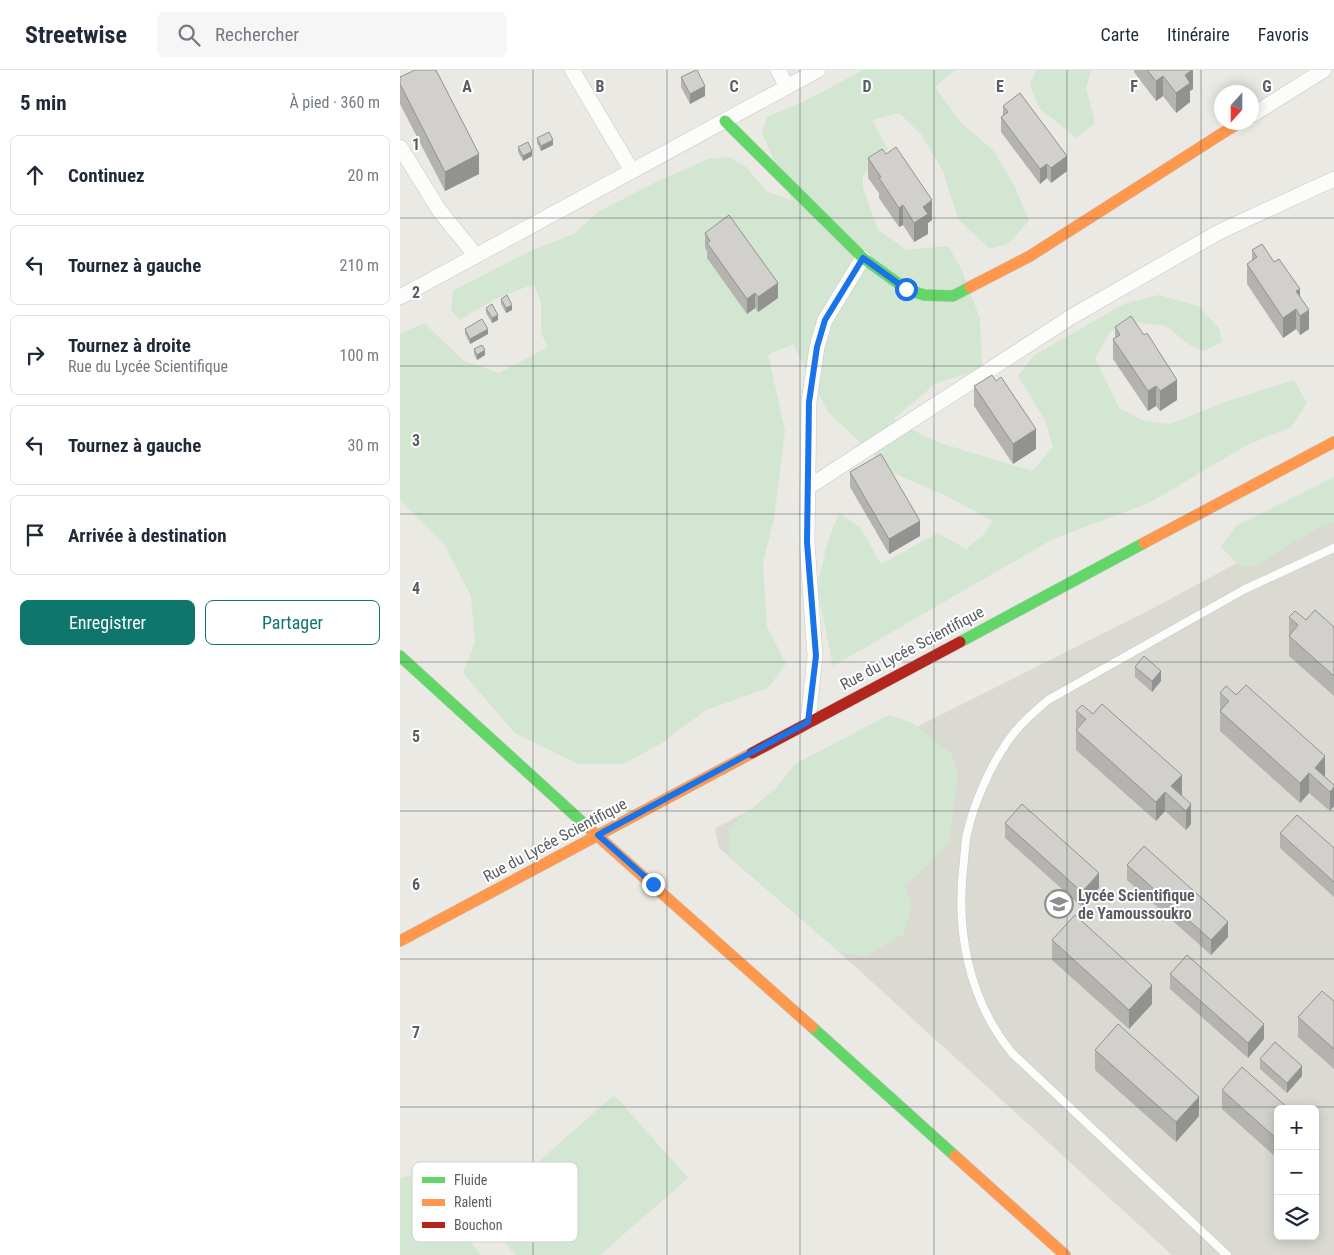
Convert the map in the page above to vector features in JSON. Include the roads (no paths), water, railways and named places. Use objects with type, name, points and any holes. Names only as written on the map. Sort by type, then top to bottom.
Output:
[{"type":"street","points":[[572,70],[632,171]]},
{"type":"street","points":[[778,70],[787,87]]},
{"type":"street","points":[[400,297],[818,70]]},
{"type":"street","points":[[1259,111],[1324,70]]},
{"type":"street","points":[[725,120],[863,258],[906,289],[924,295],[953,296],[1030,256],[1227,130]]},
{"type":"street","points":[[400,147],[439,210],[476,256]]},
{"type":"street","points":[[806,488],[1071,317],[1219,232],[1334,180]]},
{"type":"street","points":[[808,722],[816,656],[807,542],[806,488],[809,402],[817,347],[825,320],[863,258]]},
{"type":"street","name":"Rue du Lycée Scientifique","points":[[400,941],[1334,442]]},
{"type":"street","points":[[400,656],[551,795],[598,835],[1065,1255]]},
{"type":"lane","points":[[1227,1255],[1012,1053],[998,1036],[974,985],[967,957],[960,903],[967,832],[976,803],[1004,747],[1024,720],[1048,700],[1245,589],[1334,548]]},
{"type":"place","name":"Lycée Scientifique de Yamoussoukro","points":[[1059,904]]}]
